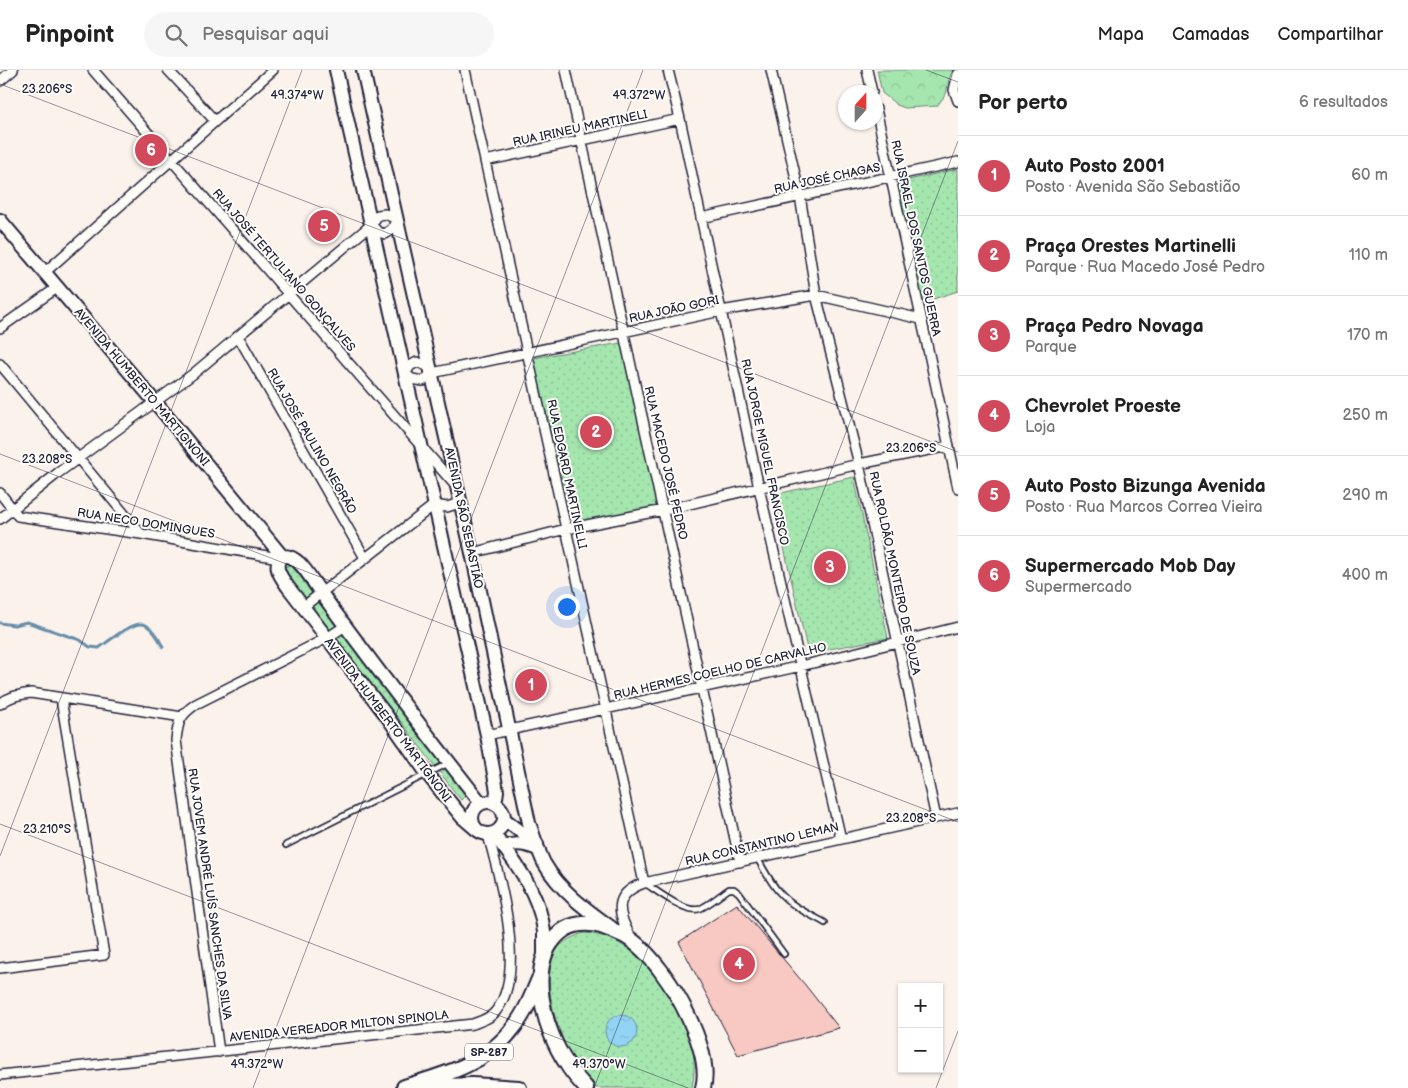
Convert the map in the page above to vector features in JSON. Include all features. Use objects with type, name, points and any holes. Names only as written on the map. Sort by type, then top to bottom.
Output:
[{"type":"main road","name":"AVENIDA SÃO SEBASTIÃO","points":[[336,70],[487,735],[497,791],[495,804]]},
{"type":"main road","name":"AVENIDA SÃO SEBASTIÃO","points":[[363,70],[472,553],[523,800],[544,863],[568,893],[620,934]]},
{"type":"main road","name":"AVENIDA HUMBERTO MARTIGNONI","points":[[0,220],[155,402],[280,557]]},
{"type":"main road","name":"AVENIDA HUMBERTO MARTIGNONI","points":[[280,557],[287,555],[299,562],[345,626],[481,803]]},
{"type":"main road","name":"AVENIDA HUMBERTO MARTIGNONI","points":[[280,557],[277,569],[280,576],[386,715],[428,775],[462,817],[504,847],[527,880],[539,909],[544,931],[544,955]]},
{"type":"main road","points":[[476,688],[499,683]]},
{"type":"main road","points":[[481,803],[495,804],[502,810],[504,819],[501,827],[486,833],[474,827],[471,816],[474,810],[481,803]]},
{"type":"main road","points":[[504,819],[538,847]]},
{"type":"main road","points":[[504,847],[520,843],[538,847]]},
{"type":"main road","points":[[586,1088],[566,1064],[549,1027],[541,998],[541,976],[544,955],[552,941],[562,931],[572,926],[584,924],[595,924],[620,934],[634,942],[654,963],[679,997],[698,1038],[705,1085]]},
{"type":"main road","name":"SP-287","points":[[404,1088],[449,1073],[481,1058],[502,1042],[526,1009],[541,976]]},
{"type":"main road","name":"SP-287","points":[[398,1088],[472,1085],[519,1088]]},
{"type":"street","points":[[0,81],[13,70]]},
{"type":"street","name":"RUA JOSÉ TERTULIANO GONÇALVES","points":[[92,70],[457,487]]},
{"type":"street","points":[[168,70],[215,121]]},
{"type":"street","points":[[44,273],[273,70]]},
{"type":"street","name":"RUA EDGARD MARTINELLI","points":[[465,70],[644,883]]},
{"type":"street","name":"RUA MACEDO JOSÉ PEDRO","points":[[566,70],[704,688],[740,862]]},
{"type":"street","name":"RUA JORGE MIGUEL FRANCISCO","points":[[668,70],[759,488],[841,839]]},
{"type":"street","name":"RUA ROLDÃO MONTEIRO DE SOUZA","points":[[770,70],[800,196],[816,295],[859,464],[936,818]]},
{"type":"street","points":[[867,70],[870,85]]},
{"type":"street","points":[[958,74],[954,90],[958,101]]},
{"type":"street","name":"RUA IRINEU MARTINELI","points":[[485,161],[680,119]]},
{"type":"street","name":"RUA ISRAEL DOS SANTOS GUERRA","points":[[880,130],[958,488]]},
{"type":"street","name":"RUA JOSÉ CHAGAS","points":[[700,218],[958,162]]},
{"type":"street","points":[[0,519],[78,458],[193,374],[371,225],[380,214],[397,219],[392,229],[385,234],[378,232],[371,225]]},
{"type":"street","points":[[0,328],[58,287]]},
{"type":"street","name":"RUA JOÃO GORI","points":[[432,373],[721,312],[816,295],[921,318]]},
{"type":"street","name":"RUA JOSÉ PAULINO NEGRÃO","points":[[238,336],[365,558]]},
{"type":"street","points":[[417,362],[427,366],[432,373],[423,381],[412,380],[405,374],[410,366],[417,362]]},
{"type":"street","points":[[0,364],[141,534]]},
{"type":"street","points":[[472,553],[566,529],[664,510],[859,464],[949,446]]},
{"type":"street","points":[[0,493],[13,509]]},
{"type":"street","points":[[303,607],[434,505],[446,507],[460,503]]},
{"type":"street","name":"RUA NECO DOMINGUES","points":[[13,509],[18,516],[280,557]]},
{"type":"street","points":[[0,704],[7,698],[31,693],[182,717],[196,704],[327,638],[345,626]]},
{"type":"street","name":"RUA HERMES COELHO DE CARVALHO","points":[[487,735],[801,666],[958,627]]},
{"type":"street","points":[[0,968],[104,956],[61,699]]},
{"type":"street","name":"RUA JOVEM ANDRÉ LUÍS SANCHES DA SILVA","points":[[182,717],[178,723],[176,740],[219,1052]]},
{"type":"street","name":"RUA CONSTANTINO LEMAN","points":[[634,942],[621,917],[621,904],[628,891],[644,883],[958,813]]},
{"type":"street","name":"AVENIDA VEREADOR MILTON SPINOLA","points":[[0,1075],[473,1024],[485,1020],[495,1013],[502,1002],[507,988],[510,966],[510,938],[504,901],[486,833]]},
{"type":"lane","points":[[286,845],[450,763]]},
{"type":"lane","points":[[757,858],[778,891],[794,906],[825,924]]},
{"type":"lane","points":[[644,883],[682,907],[690,909],[698,909],[729,889],[734,889],[740,893],[784,954]]},
{"type":"green space","points":[[877,70],[953,70],[946,94],[937,106],[905,108],[897,105],[883,94],[883,85],[880,85]]},
{"type":"green space","points":[[958,169],[958,291],[921,303],[895,183]]},
{"type":"green space","points":[[621,343],[657,506],[573,524],[533,358]]},
{"type":"green space","points":[[854,477],[888,638],[808,653],[772,495]]},
{"type":"green space","points":[[289,565],[308,586],[468,794],[461,800],[283,573],[283,568]]},
{"type":"green space","points":[[584,933],[601,936],[630,950],[655,974],[665,988],[691,1038],[694,1063],[692,1088],[596,1088],[572,1058],[561,1034],[552,1004],[550,974],[552,960],[558,948],[570,939]]},
{"type":"water","points":[[621,1015],[633,1019],[637,1031],[633,1043],[621,1047],[609,1043],[605,1031],[609,1019]]},
{"type":"building","points":[[737,904],[839,1028],[738,1055],[679,942]]},
{"type":"waterway","points":[[0,623],[14,625],[27,622],[80,640],[90,647],[99,648],[122,632],[141,624],[151,629],[163,647]]},
{"type":"place","name":"Supermercado Mob Day","points":[[151,150]]},
{"type":"place","name":"Auto Posto Bizunga Avenida","points":[[324,226]]},
{"type":"place","name":"Praça Orestes Martinelli","points":[[596,432]]},
{"type":"place","name":"Praça Pedro Novaga","points":[[830,567]]},
{"type":"place","name":"Auto Posto 2001","points":[[531,685]]},
{"type":"place","name":"Chevrolet Proeste","points":[[739,964]]}]
